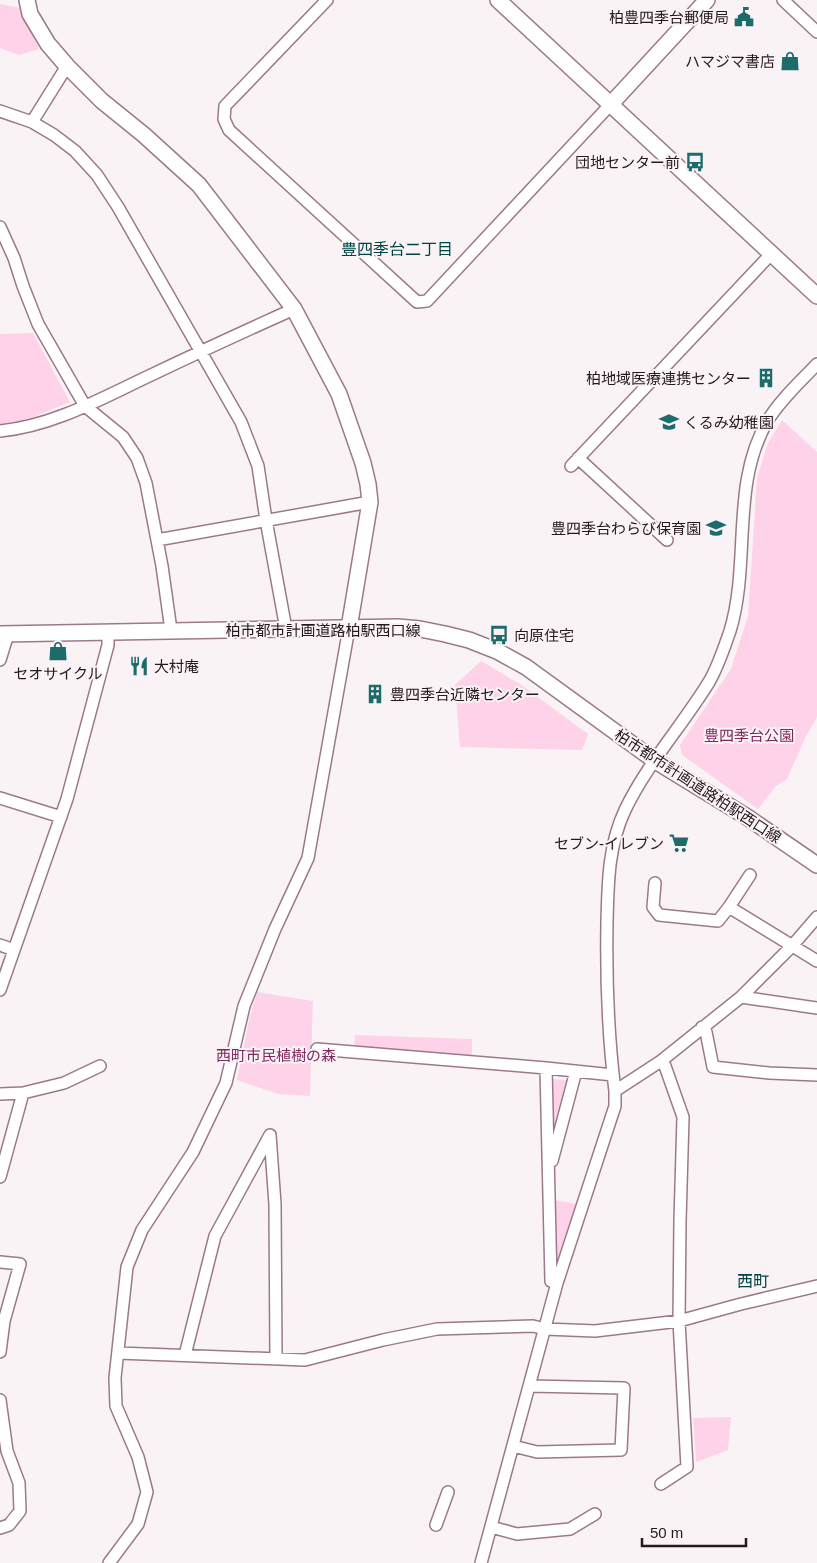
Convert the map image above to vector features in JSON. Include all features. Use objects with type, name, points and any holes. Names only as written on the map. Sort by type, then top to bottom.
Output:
[{"type":"street","points":[[27,0],[30,14],[48,44],[67,66],[102,101],[144,135],[198,185],[294,309],[342,402],[363,463],[370,502],[308,858],[275,929],[244,1006],[226,1083],[193,1152],[142,1230],[127,1267],[115,1378],[116,1406],[138,1457],[147,1492],[138,1524],[109,1563]]},
{"type":"street","points":[[327,0],[225,106],[224,119],[229,130],[417,302],[427,301],[707,0]]},
{"type":"street","points":[[498,0],[817,296]]},
{"type":"street","points":[[783,0],[817,32]]},
{"type":"street","points":[[32,122],[67,66]]},
{"type":"street","points":[[0,111],[32,122],[54,135],[75,151],[97,175],[118,207],[241,422],[258,466],[286,629]]},
{"type":"street","points":[[0,228],[14,258],[38,324],[85,406],[123,436],[136,458],[146,483],[171,630]]},
{"type":"street","points":[[667,540],[575,462],[772,254]]},
{"type":"street","points":[[0,431],[36,425],[85,406],[294,309]]},
{"type":"street","points":[[481,1563],[557,1284],[615,1106],[606,979],[608,873],[613,844],[624,811],[654,760],[710,681],[724,649],[736,612],[740,579],[746,478],[753,452],[768,420],[787,396],[817,364]]},
{"type":"street","points":[[157,540],[370,502]]},
{"type":"street","name":"柏市都市計画道路柏駅西口線","points":[[4,634],[398,627],[420,629],[461,638],[497,650],[526,667],[654,760],[747,818],[817,865]]},
{"type":"street","points":[[0,990],[61,817],[108,645],[108,632]]},
{"type":"street","points":[[0,660],[4,634]]},
{"type":"street","points":[[0,798],[61,817]]},
{"type":"street","points":[[655,883],[653,908],[659,915],[718,921],[750,875]]},
{"type":"street","points":[[728,907],[817,961]]},
{"type":"street","points":[[615,1091],[661,1061],[741,997],[792,946],[817,917]]},
{"type":"street","points":[[0,945],[14,950]]},
{"type":"street","points":[[741,997],[817,1008]]},
{"type":"street","points":[[702,1027],[706,1032],[713,1067],[769,1073],[817,1075]]},
{"type":"street","points":[[317,1049],[613,1075]]},
{"type":"street","points":[[661,1061],[665,1066],[683,1118],[679,1321],[687,1467],[661,1484]]},
{"type":"street","points":[[0,1094],[23,1093],[64,1083],[100,1066]]},
{"type":"street","points":[[546,1068],[551,1281],[557,1284]]},
{"type":"street","points":[[548,1174],[576,1071]]},
{"type":"street","points":[[0,1177],[23,1093]]},
{"type":"street","points":[[185,1355],[215,1236],[270,1135],[275,1204],[276,1359]]},
{"type":"street","points":[[0,1262],[20,1264],[4,1321],[0,1352]]},
{"type":"street","points":[[118,1354],[305,1360],[383,1340],[438,1329],[533,1326],[545,1329],[595,1330],[679,1321],[817,1286]]},
{"type":"street","points":[[513,1446],[537,1452],[621,1450],[624,1388],[529,1386]]},
{"type":"street","points":[[0,1400],[7,1450],[19,1483],[20,1511],[9,1525],[0,1528]]},
{"type":"street","points":[[436,1525],[448,1492]]},
{"type":"street","points":[[491,1526],[517,1534],[570,1529],[595,1514]]},
{"type":"green space","points":[[0,4],[21,8],[39,49],[19,55],[0,48]]},
{"type":"green space","points":[[33,333],[70,402],[16,424],[0,424],[0,334]]},
{"type":"green space","name":"豊四季台公園","points":[[782,420],[817,452],[817,717],[806,736],[787,779],[776,786],[758,809],[682,755],[680,745],[731,669],[748,616],[757,478],[768,443]]},
{"type":"green space","points":[[481,661],[520,684],[588,734],[582,750],[460,747],[455,685]]},
{"type":"green space","name":"西町市民植樹の森","points":[[257,992],[313,1001],[310,1096],[278,1094],[237,1080],[249,1020]]},
{"type":"green space","points":[[355,1035],[472,1039],[472,1058],[354,1049]]},
{"type":"green space","points":[[552,1079],[567,1080],[552,1139]]},
{"type":"green space","points":[[548,1199],[577,1204],[556,1269]]},
{"type":"green space","points":[[731,1417],[728,1450],[696,1462],[693,1418]]},
{"type":"place","name":"柏豊四季台郵便局","points":[[744,17]]},
{"type":"place","name":"ハマジマ書店","points":[[790,61]]},
{"type":"place","name":"団地センター前","points":[[695,162]]},
{"type":"place","name":"柏地域医療連携センター","points":[[766,378]]},
{"type":"place","name":"くるみ幼稚園","points":[[669,422]]},
{"type":"place","name":"豊四季台わらび保育園","points":[[716,528]]},
{"type":"place","name":"向原住宅","points":[[499,635]]},
{"type":"place","name":"セオサイクル","points":[[58,651]]},
{"type":"place","name":"大村庵","points":[[139,666]]},
{"type":"place","name":"豊四季台近隣センター","points":[[375,694]]},
{"type":"place","name":"セブン-イレブン","points":[[679,843]]},
{"type":"district","name":"豊四季台二丁目","points":[[397,249]]},
{"type":"district","name":"西町","points":[[753,1281]]}]
